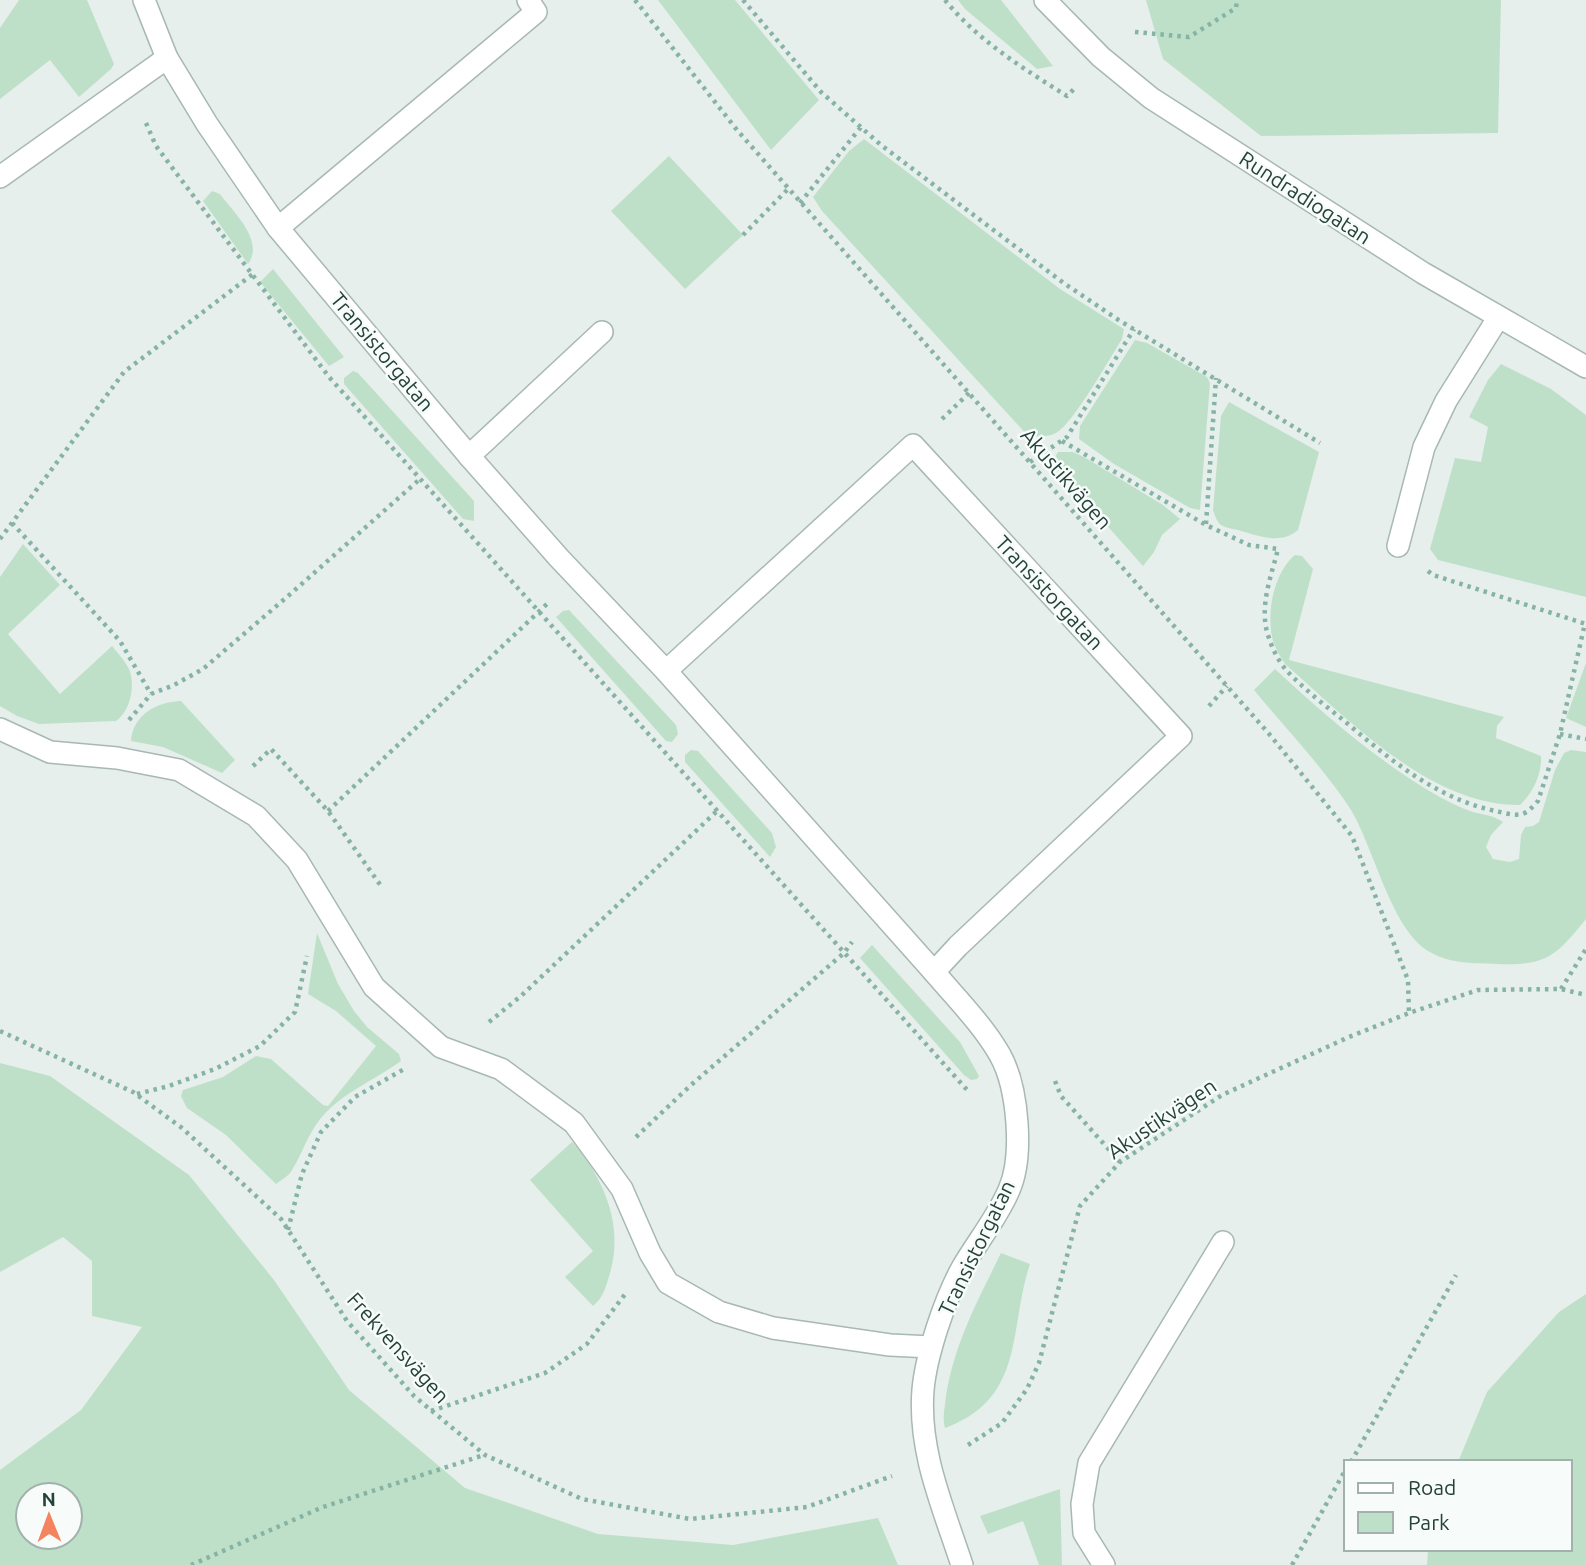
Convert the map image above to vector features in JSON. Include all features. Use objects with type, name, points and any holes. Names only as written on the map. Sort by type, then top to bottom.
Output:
[{"type":"street","points":[[284,235],[536,12],[528,0]]},
{"type":"street","name":"Rundradiogatan","points":[[1045,0],[1101,57],[1152,98],[1203,133],[1423,273],[1586,367]]},
{"type":"street","name":"Transistorgatan","points":[[150,3],[167,58],[207,124],[284,235],[469,456],[666,671],[934,972],[1000,1056],[1011,1083],[1016,1113],[1017,1149],[1010,1189],[961,1271],[931,1347],[923,1388],[922,1431],[928,1462],[962,1565]]},
{"type":"street","points":[[0,177],[167,58]]},
{"type":"street","points":[[1398,546],[1424,447],[1446,401],[1498,318]]},
{"type":"street","points":[[469,456],[602,332]]},
{"type":"street","name":"Transistorgatan","points":[[666,671],[913,446],[1181,736],[958,946],[934,972]]},
{"type":"street","points":[[0,729],[50,752],[117,758],[179,770],[256,816],[297,860],[374,987],[441,1047],[501,1069],[574,1123],[622,1189],[649,1253],[668,1283],[719,1312],[773,1328],[890,1345],[931,1347]]},
{"type":"street","points":[[1104,1565],[1084,1533],[1082,1504],[1089,1463],[1223,1242]]},
{"type":"path","name":"Akustikvägen","points":[[635,0],[737,130],[1270,735],[1352,836],[1408,980],[1409,1013]]},
{"type":"path","points":[[743,0],[821,92],[861,127],[1065,284],[1321,443]]},
{"type":"path","points":[[945,0],[964,23],[1032,74],[1068,96],[1101,57],[1128,31],[1189,37],[1236,8],[1237,0]]},
{"type":"path","points":[[130,85],[156,146],[329,377],[975,1098]]},
{"type":"path","points":[[800,202],[861,127]]},
{"type":"path","points":[[743,234],[788,189]]},
{"type":"path","points":[[0,539],[124,372],[253,274],[284,235]]},
{"type":"path","points":[[1030,462],[1067,437],[1134,329]]},
{"type":"path","points":[[1206,525],[1216,378]]},
{"type":"path","points":[[1062,441],[1206,525],[1249,545],[1278,549],[1266,597],[1265,621],[1268,636],[1284,668],[1374,746],[1423,781],[1455,798],[1485,809],[1518,815],[1525,813],[1538,801],[1560,734],[1585,624],[1433,575],[1398,546]]},
{"type":"path","points":[[117,758],[129,720],[151,694],[203,669],[288,597],[420,478]]},
{"type":"path","points":[[12,523],[120,641],[151,694]]},
{"type":"path","points":[[328,811],[576,575]]},
{"type":"path","points":[[1560,734],[1586,739]]},
{"type":"path","points":[[221,795],[271,750],[328,811],[381,886]]},
{"type":"path","points":[[288,1230],[302,1174],[321,1132],[355,1097],[397,1071],[453,1051],[521,996],[717,811]]},
{"type":"path","points":[[1561,989],[1586,949]]},
{"type":"path","points":[[137,1094],[169,1086],[215,1069],[260,1046],[295,1012],[308,951]]},
{"type":"path","points":[[614,1178],[638,1133],[844,953]]},
{"type":"path","name":"Akustikvägen","points":[[928,1462],[960,1451],[1002,1423],[1027,1390],[1039,1363],[1080,1206],[1120,1162],[1222,1095],[1349,1037],[1409,1013],[1478,990],[1561,989],[1586,995]]},
{"type":"path","name":"Frekvensvägen","points":[[0,1031],[137,1094],[182,1128],[281,1219],[347,1321],[414,1396],[485,1455],[582,1499],[690,1519],[807,1507],[928,1462]]},
{"type":"path","points":[[1061,1096],[1120,1162]]},
{"type":"path","points":[[431,1411],[545,1373],[587,1344],[621,1301],[649,1253]]},
{"type":"path","points":[[1351,1460],[1456,1275]]},
{"type":"path","points":[[191,1565],[323,1507],[485,1455]]},
{"type":"path","points":[[1292,1565],[1344,1473]]},
{"type":"green space","points":[[19,0],[87,0],[114,64],[111,69],[79,97],[50,60],[0,99],[0,28]]},
{"type":"green space","points":[[658,0],[735,0],[819,100],[771,150]]},
{"type":"green space","points":[[958,0],[1001,0],[1053,66],[1037,69],[965,9]]},
{"type":"green space","points":[[1146,0],[1501,0],[1498,133],[1261,136],[1163,59]]},
{"type":"green space","points":[[864,139],[1060,289],[1124,329],[1122,339],[1091,390],[1072,417],[1056,433],[1029,437],[822,211],[813,197],[849,151]]},
{"type":"green space","points":[[669,156],[743,235],[685,289],[611,211]]},
{"type":"green space","points":[[212,191],[220,194],[246,228],[253,246],[248,264],[203,201]]},
{"type":"green space","points":[[273,269],[344,357],[329,366],[260,282]]},
{"type":"green space","points":[[1135,340],[1147,343],[1207,377],[1210,383],[1200,510],[1190,508],[1114,464],[1079,439],[1080,426]]},
{"type":"green space","points":[[1501,364],[1551,389],[1586,415],[1586,597],[1438,560],[1430,549],[1455,458],[1481,462],[1488,427],[1469,417],[1488,380]]},
{"type":"green space","points":[[353,371],[358,373],[474,501],[474,521],[463,519],[344,384],[344,378]]},
{"type":"green space","points":[[1229,402],[1319,452],[1298,530],[1291,535],[1261,537],[1225,527],[1216,518],[1213,510],[1221,416]]},
{"type":"green space","points":[[1058,452],[1073,452],[1084,457],[1163,505],[1180,519],[1162,535],[1143,566],[1054,466]]},
{"type":"green space","points":[[23,544],[60,585],[8,634],[60,694],[112,646],[129,669],[132,683],[128,705],[116,721],[39,724],[0,706],[0,577]]},
{"type":"green space","points":[[1295,555],[1302,556],[1313,569],[1289,660],[1504,717],[1497,726],[1496,738],[1541,756],[1536,783],[1520,805],[1487,801],[1454,791],[1423,775],[1392,756],[1363,733],[1285,664],[1271,633],[1271,609],[1276,584],[1287,563]]},
{"type":"green space","points":[[569,610],[676,725],[678,734],[672,742],[666,741],[556,617]]},
{"type":"green space","points":[[1586,663],[1586,727],[1566,718]]},
{"type":"green space","points":[[1275,669],[1396,770],[1451,803],[1503,822],[1491,835],[1486,847],[1493,859],[1510,862],[1519,859],[1521,835],[1525,827],[1539,822],[1555,770],[1564,753],[1571,750],[1586,752],[1586,919],[1558,950],[1528,963],[1454,961],[1430,952],[1417,942],[1394,908],[1351,810],[1317,764],[1254,690]]},
{"type":"green space","points":[[181,701],[235,760],[222,773],[163,747],[131,741],[136,724],[147,712],[163,704]]},
{"type":"green space","points":[[691,750],[698,751],[772,833],[776,847],[770,857],[685,762],[685,755]]},
{"type":"green space","points":[[317,933],[338,984],[354,1011],[367,1027],[399,1054],[401,1061],[330,1109],[312,1131],[291,1172],[276,1184],[226,1135],[187,1108],[181,1096],[183,1090],[223,1077],[256,1056],[271,1059],[323,1105],[328,1106],[376,1046],[336,1011],[308,994]]},
{"type":"green space","points":[[872,945],[960,1042],[979,1076],[977,1079],[971,1080],[964,1075],[860,958]]},
{"type":"green space","points":[[0,1063],[50,1076],[189,1175],[274,1280],[349,1390],[465,1488],[598,1534],[733,1545],[878,1518],[898,1565],[0,1565],[0,1470],[81,1410],[142,1327],[92,1316],[92,1261],[63,1237],[0,1272]]},
{"type":"green space","points":[[572,1142],[602,1187],[613,1220],[614,1255],[610,1273],[602,1295],[593,1306],[565,1277],[593,1251],[530,1180]]},
{"type":"green space","points":[[1001,1253],[1030,1264],[1010,1360],[1002,1380],[989,1399],[971,1415],[945,1428],[946,1396],[955,1358],[968,1323]]},
{"type":"green space","points":[[1586,1294],[1586,1565],[1427,1565],[1428,1551],[1572,1551],[1572,1460],[1459,1460],[1487,1392],[1559,1312]]},
{"type":"green space","points":[[1060,1489],[1062,1565],[1039,1565],[1023,1521],[988,1534],[980,1516]]}]
